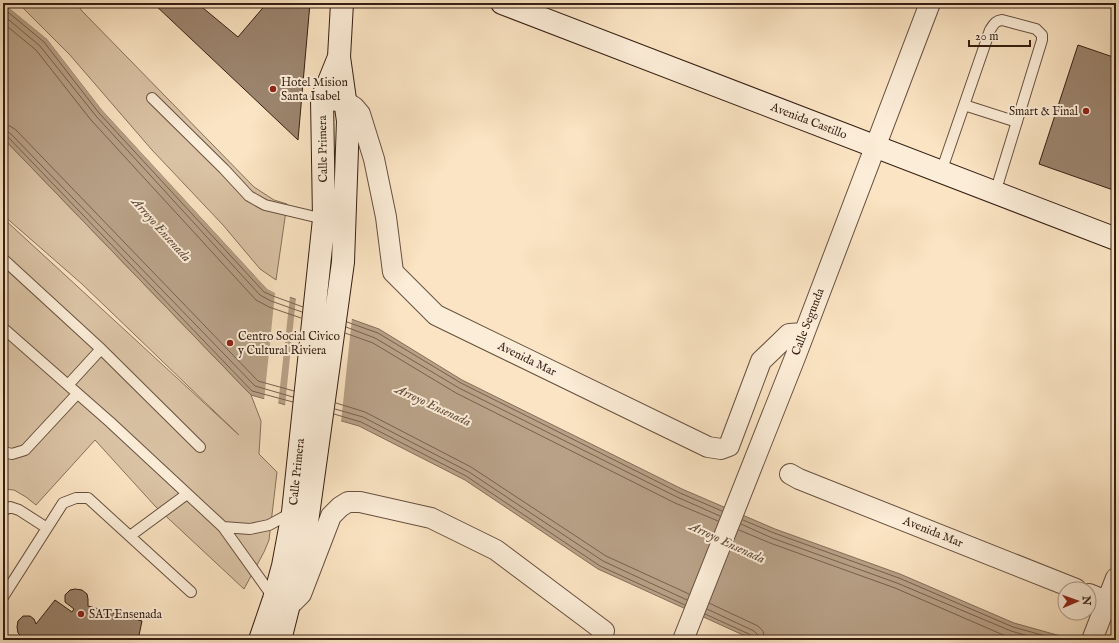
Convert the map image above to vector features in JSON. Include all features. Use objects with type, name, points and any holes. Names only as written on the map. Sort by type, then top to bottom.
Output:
[{"type":"main road","points":[[339,57],[342,3]]},
{"type":"main road","name":"Avenida Castillo","points":[[502,3],[1116,239]]},
{"type":"main road","name":"Calle Primera","points":[[260,640],[282,601],[282,566],[302,508],[324,219],[322,99],[339,57]]},
{"type":"main road","name":"Calle Primera","points":[[305,475],[342,262],[348,121],[339,57]]},
{"type":"main road","points":[[280,640],[282,601]]},
{"type":"street","name":"Calle Segunda","points":[[683,640],[796,355],[930,3]]},
{"type":"street","points":[[322,99],[346,102]]},
{"type":"street","name":"Avenida Mar","points":[[346,102],[354,107],[360,114],[374,159],[386,217],[393,272],[436,315],[708,447],[721,449],[729,446],[761,361],[789,334],[804,333]]},
{"type":"street","name":"Avenida Mar","points":[[790,474],[799,479],[1057,581]]},
{"type":"street","points":[[282,601],[295,601],[301,594],[331,516],[340,507],[348,502],[360,502],[430,518],[496,550],[604,631]]},
{"type":"street","points":[[1092,640],[1100,620],[1104,600],[1116,578]]},
{"type":"lane","points":[[941,172],[990,30],[994,23],[1002,20],[1036,29],[1042,36],[1042,40],[995,192]]},
{"type":"lane","points":[[152,98],[224,169],[249,196],[265,205],[324,219]]},
{"type":"lane","points":[[964,105],[1017,122]]},
{"type":"lane","points":[[3,259],[101,349],[200,447]]},
{"type":"lane","points":[[3,328],[68,385],[223,527],[282,601]]},
{"type":"lane","points":[[68,385],[101,349]]},
{"type":"lane","points":[[3,452],[12,454],[25,450],[77,394]]},
{"type":"lane","points":[[130,536],[187,494]]},
{"type":"lane","points":[[3,597],[63,503],[76,498],[88,498],[190,592]]},
{"type":"lane","points":[[3,510],[10,507],[19,510],[47,528]]},
{"type":"lane","points":[[223,527],[250,529],[269,525],[302,508]]},
{"type":"shaded area","points":[[18,3],[76,3],[82,11],[254,187],[274,200],[287,204],[276,280],[260,269],[223,225],[152,150],[70,55]]},
{"type":"shaded area","points":[[3,138],[251,395],[261,421],[259,454],[277,472],[269,540],[244,589],[155,506],[95,440],[36,505],[14,490],[3,489],[3,218],[239,435],[82,284],[3,215]]},
{"type":"water","name":"Arroyo Ensenada","points":[[3,3],[47,39],[102,110],[267,289],[379,329],[462,380],[682,489],[775,529],[900,574],[1014,623],[1075,640],[754,640],[598,569],[465,480],[359,426],[251,395],[3,138]]},
{"type":"pier","points":[[3,3],[6,3],[48,38],[104,109],[268,288],[290,296],[278,405],[264,401],[275,293],[267,289],[102,110],[47,39]]},
{"type":"pier","points":[[296,298],[352,318],[341,422],[285,406]]},
{"type":"building","name":"Hotel Mision Santa Isabel","points":[[153,3],[197,3],[238,37],[267,3],[310,3],[298,140]]},
{"type":"building","name":"Smart & Final","points":[[1078,45],[1116,58],[1116,191],[1039,164]]},
{"type":"building","name":"SAT Ensenada","points":[[70,590],[82,590],[87,594],[88,606],[142,621],[138,640],[25,640],[27,637],[21,636],[18,633],[18,621],[23,616],[30,616],[34,619],[36,624],[55,600],[72,612],[74,609],[65,602],[65,595]]},
{"type":"place","name":"Hotel Mision Santa Isabel","points":[[273,89]]},
{"type":"place","name":"Smart & Final","points":[[1086,111]]},
{"type":"place","name":"Centro Social Civico y Cultural Riviera","points":[[230,343]]},
{"type":"place","name":"SAT Ensenada","points":[[81,614]]}]
